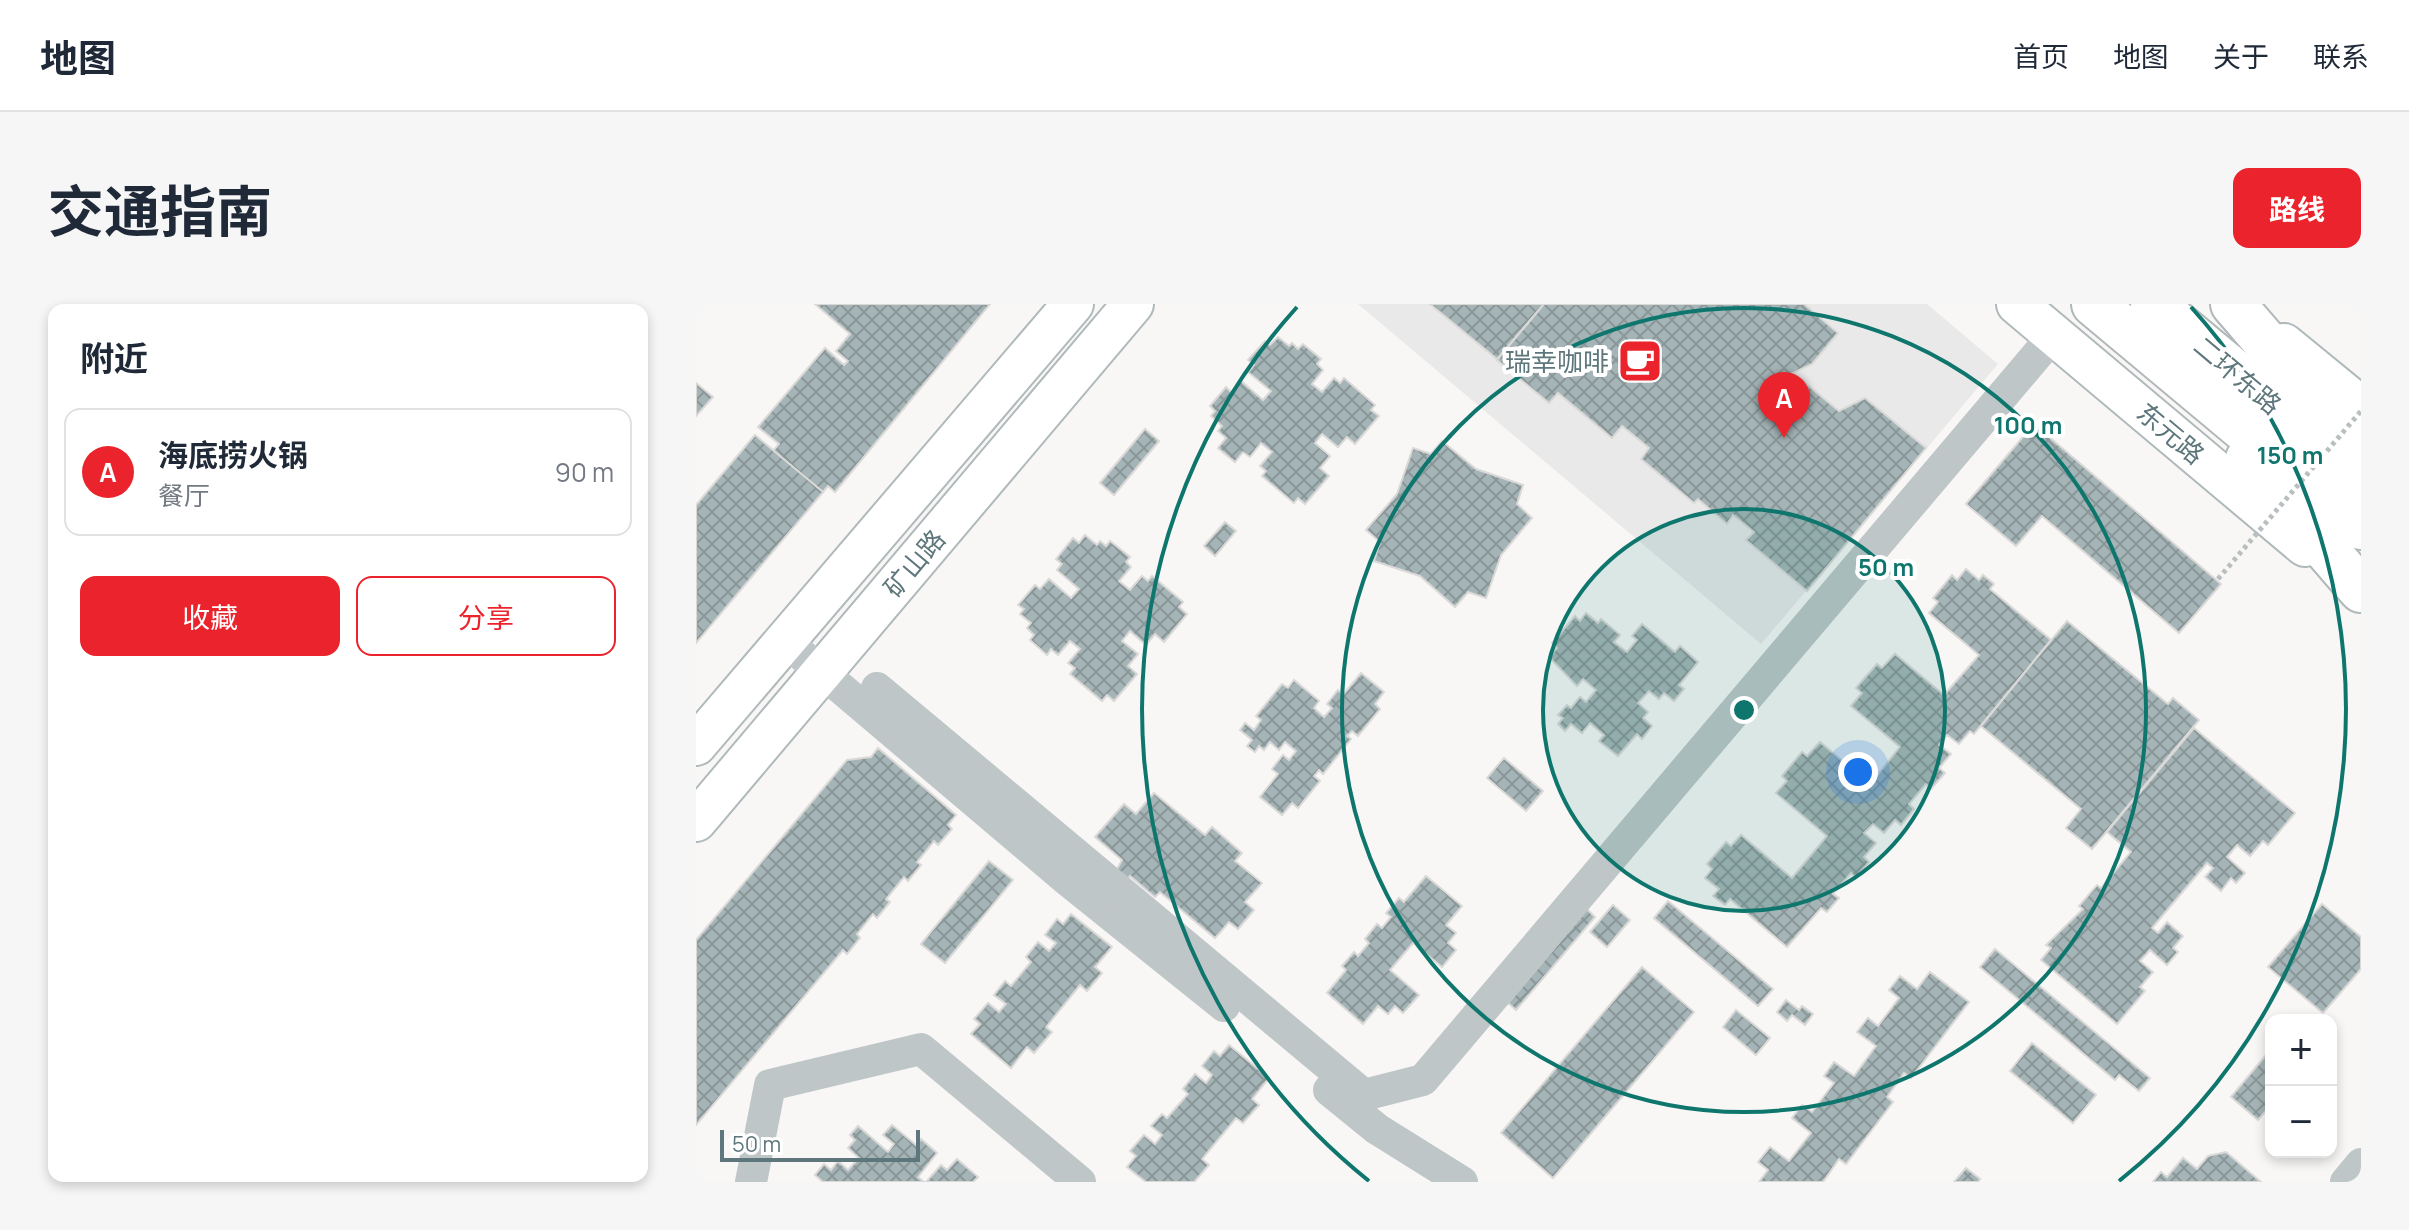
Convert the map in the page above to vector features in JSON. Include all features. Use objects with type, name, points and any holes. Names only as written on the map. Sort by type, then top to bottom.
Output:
[{"type":"highway","points":[[2094,304],[2361,527]]},
{"type":"highway","name":"二环东路","points":[[2153,304],[2361,477]]},
{"type":"highway","points":[[2234,304],[2361,453]]},
{"type":"highway","points":[[2165,363],[2361,591]]},
{"type":"main road","name":"矿山路","points":[[696,745],[1073,304]]},
{"type":"main road","name":"矿山路","points":[[696,821],[1133,304]]},
{"type":"main road","name":"东元路","points":[[2017,304],[2361,591]]},
{"type":"main road","points":[[2234,304],[2361,409]]},
{"type":"street","points":[[877,688],[1364,1095],[1423,1080],[2054,335]]},
{"type":"street","points":[[784,640],[1066,879],[1377,1129],[1462,1182]]},
{"type":"street","points":[[751,1182],[770,1085],[921,1049],[1080,1182]]},
{"type":"street","points":[[2346,1182],[2361,1164]]},
{"type":"path","points":[[2218,579],[2361,409]]},
{"type":"shaded area","points":[[1358,304],[1927,304],[1998,364],[1761,644]]},
{"type":"building","points":[[815,304],[990,304],[835,492],[828,486],[823,492],[773,451],[779,444],[758,427],[825,348],[844,365],[848,361],[836,351],[850,334]]},
{"type":"building","points":[[1430,304],[1544,304],[1497,359]]},
{"type":"building","points":[[1544,304],[1804,304],[1838,333],[1812,364],[1793,373],[1839,411],[1865,398],[1926,448],[1807,591],[1746,540],[1754,532],[1733,515],[1727,524],[1698,499],[1694,503],[1641,459],[1649,448],[1622,426],[1612,438],[1558,393],[1549,403],[1497,360]]},
{"type":"building","points":[[1278,337],[1298,349],[1303,344],[1321,359],[1317,364],[1323,370],[1312,384],[1322,392],[1334,378],[1340,383],[1344,378],[1375,405],[1371,410],[1379,416],[1355,444],[1347,437],[1338,447],[1322,434],[1315,443],[1330,456],[1320,468],[1329,476],[1305,504],[1298,498],[1294,503],[1262,476],[1266,471],[1260,466],[1272,452],[1261,443],[1250,457],[1243,452],[1235,462],[1218,448],[1226,438],[1218,431],[1222,426],[1211,416],[1215,411],[1210,406],[1226,387],[1231,392],[1241,381],[1263,400],[1271,391],[1248,372],[1254,365],[1248,360],[1265,341],[1270,345]]},
{"type":"building","points":[[696,383],[713,397],[696,416]]},
{"type":"building","points":[[2034,424],[2221,584],[2179,633],[2042,516],[2016,546],[1966,504]]},
{"type":"building","points":[[1145,429],[1159,441],[1114,495],[1100,483]]},
{"type":"building","points":[[755,435],[823,492],[696,643],[696,505]]},
{"type":"building","points":[[1442,441],[1476,469],[1523,485],[1517,504],[1532,518],[1501,555],[1486,598],[1468,592],[1455,607],[1420,576],[1374,561],[1380,542],[1366,530],[1397,494],[1413,448],[1431,454]]},
{"type":"building","points":[[1225,522],[1236,531],[1215,556],[1204,546]]},
{"type":"building","points":[[1085,535],[1097,545],[1100,541],[1106,546],[1110,541],[1130,557],[1126,562],[1131,567],[1119,581],[1130,590],[1142,576],[1148,581],[1152,576],[1183,602],[1179,607],[1187,614],[1164,642],[1155,634],[1146,645],[1130,631],[1122,641],[1138,654],[1128,666],[1137,674],[1114,701],[1107,695],[1102,701],[1070,674],[1075,668],[1068,663],[1080,649],[1070,641],[1058,655],[1051,649],[1047,655],[1030,640],[1034,635],[1027,628],[1031,623],[1020,614],[1024,609],[1018,605],[1035,585],[1040,589],[1049,579],[1071,598],[1079,589],[1057,570],[1062,564],[1056,559],[1073,538],[1079,543]]},
{"type":"building","points":[[1966,569],[1979,580],[1983,575],[1994,584],[1990,589],[2051,640],[1974,734],[1970,731],[1959,744],[1947,735],[1939,745],[1951,754],[1939,768],[1945,773],[1931,789],[1926,784],[1909,804],[1914,809],[1901,825],[1895,820],[1884,833],[1873,824],[1864,833],[1876,843],[1864,857],[1869,862],[1856,878],[1851,873],[1833,894],[1839,898],[1827,912],[1821,908],[1787,947],[1730,899],[1725,905],[1713,896],[1719,889],[1705,878],[1712,869],[1707,864],[1726,842],[1731,846],[1741,835],[1792,878],[1827,836],[1776,793],[1787,781],[1782,776],[1802,752],[1807,756],[1820,742],[1870,784],[1900,747],[1851,706],[1862,693],[1856,688],[1877,664],[1882,668],[1895,654],[1944,695],[1979,655],[1929,613],[1938,602],[1933,598],[1952,575],[1957,580]]},
{"type":"building","points":[[1586,613],[1598,623],[1601,619],[1620,635],[1614,642],[1627,652],[1637,640],[1632,636],[1642,624],[1675,652],[1680,646],[1698,662],[1679,685],[1684,689],[1674,701],[1664,693],[1659,699],[1649,691],[1638,703],[1648,712],[1643,718],[1652,726],[1642,739],[1637,734],[1618,756],[1599,741],[1604,735],[1590,723],[1582,733],[1571,724],[1565,731],[1558,724],[1563,718],[1558,715],[1567,705],[1571,708],[1580,697],[1586,702],[1596,690],[1583,679],[1577,686],[1549,657],[1557,648],[1552,643],[1575,616],[1580,621]]},
{"type":"building","points":[[2067,621],[2168,704],[2173,698],[2199,720],[2092,849],[2066,828],[2081,809],[1981,726]]},
{"type":"building","points":[[1361,673],[1384,692],[1375,704],[1380,709],[1358,736],[1352,731],[1347,736],[1351,739],[1323,774],[1319,770],[1314,776],[1320,781],[1298,808],[1292,803],[1282,815],[1260,797],[1278,774],[1272,769],[1283,755],[1289,760],[1296,751],[1285,742],[1279,750],[1270,742],[1264,750],[1259,746],[1255,752],[1247,746],[1252,740],[1240,730],[1245,723],[1254,730],[1261,720],[1256,716],[1282,684],[1288,688],[1294,680],[1319,701],[1314,708],[1324,717],[1332,708],[1327,704],[1338,690],[1343,695]]},
{"type":"building","points":[[2194,728],[2295,813],[2268,845],[2263,841],[2250,856],[2237,845],[2227,857],[2245,873],[2236,883],[2231,878],[2221,891],[2205,877],[2213,868],[2207,863],[2152,928],[2158,933],[2167,922],[2183,936],[2173,948],[2178,952],[2167,965],[2150,950],[2140,961],[2153,972],[2140,987],[2145,991],[2117,1024],[2041,960],[2051,948],[2046,945],[2083,909],[2079,906],[2097,885],[2101,888],[2131,852],[2107,832]]},
{"type":"building","points":[[878,748],[956,815],[948,825],[952,829],[938,845],[934,841],[917,862],[921,865],[908,881],[904,877],[886,899],[890,902],[877,918],[873,914],[857,934],[860,938],[847,954],[843,950],[696,1125],[696,940],[847,760],[871,757]]},
{"type":"building","points":[[1504,758],[1543,791],[1526,811],[1487,778]]},
{"type":"building","points":[[1154,793],[1205,835],[1212,827],[1242,853],[1235,861],[1262,883],[1245,902],[1254,910],[1238,929],[1229,922],[1215,938],[1160,892],[1155,897],[1130,876],[1124,883],[1114,875],[1122,860],[1095,837],[1124,804],[1136,814]]},
{"type":"building","points":[[989,861],[1013,880],[945,963],[921,944]]},
{"type":"building","points":[[1426,876],[1462,906],[1446,925],[1456,933],[1448,943],[1456,950],[1442,967],[1413,943],[1390,970],[1419,995],[1403,1013],[1395,1006],[1388,1014],[1378,1006],[1363,1024],[1327,993],[1346,970],[1342,966],[1354,952],[1358,956],[1369,943],[1365,939],[1377,924],[1382,928],[1391,917],[1386,913],[1399,898],[1404,902]]},
{"type":"building","points":[[1668,901],[1773,989],[1758,1006],[1654,918]]},
{"type":"building","points":[[2322,904],[2361,937],[2361,969],[2323,1013],[2268,967]]},
{"type":"building","points":[[1613,905],[1630,920],[1607,947],[1590,932]]},
{"type":"building","points":[[1587,909],[1595,917],[1516,1010],[1508,1003]]},
{"type":"building","points":[[1071,914],[1112,947],[1095,967],[1102,973],[1087,991],[1080,985],[1046,1027],[1052,1032],[1034,1053],[1027,1047],[1011,1068],[971,1034],[980,1024],[974,1019],[988,1003],[999,1012],[1006,1004],[994,995],[1005,981],[1011,986],[1031,962],[1026,957],[1038,942],[1049,951],[1056,943],[1045,935],[1057,919],[1063,924]]},
{"type":"building","points":[[1995,949],[2150,1078],[2139,1091],[2119,1075],[2115,1080],[1980,967]]},
{"type":"building","points":[[1642,967],[1694,1012],[1553,1178],[1501,1133]]},
{"type":"building","points":[[1930,972],[1969,1002],[1911,1078],[1904,1073],[1887,1097],[1893,1102],[1846,1164],[1839,1159],[1823,1182],[1759,1182],[1768,1170],[1758,1162],[1770,1147],[1789,1161],[1811,1133],[1792,1118],[1802,1105],[1812,1112],[1834,1083],[1824,1076],[1834,1062],[1854,1076],[1876,1046],[1857,1032],[1868,1018],[1878,1026],[1899,998],[1889,990],[1900,976],[1917,989]]},
{"type":"building","points":[[1786,1000],[1799,1010],[1802,1006],[1813,1014],[1805,1025],[1792,1015],[1787,1021],[1777,1012]]},
{"type":"building","points":[[1736,1010],[1770,1038],[1756,1055],[1723,1027]]},
{"type":"building","points":[[2032,1043],[2096,1095],[2073,1123],[2010,1071]]},
{"type":"building","points":[[1229,1045],[1269,1078],[1252,1099],[1259,1105],[1243,1123],[1236,1118],[1202,1159],[1209,1165],[1194,1182],[1146,1182],[1127,1167],[1136,1156],[1130,1151],[1144,1135],[1155,1144],[1162,1135],[1151,1126],[1162,1114],[1167,1118],[1188,1094],[1183,1089],[1195,1074],[1206,1083],[1212,1075],[1202,1066],[1214,1051],[1220,1056]]},
{"type":"building","points":[[2265,1056],[2265,1112],[2258,1120],[2231,1097]]},
{"type":"building","points":[[892,1125],[916,1145],[921,1139],[937,1153],[918,1177],[924,1182],[823,1182],[815,1175],[824,1164],[831,1170],[838,1161],[848,1170],[859,1158],[848,1148],[855,1140],[850,1135],[858,1126],[888,1152],[894,1144],[883,1135]]},
{"type":"building","points":[[2226,1152],[2261,1182],[2153,1182],[2161,1172],[2167,1177],[2183,1158],[2197,1169],[2208,1156]]},
{"type":"building","points":[[957,1159],[978,1177],[973,1182],[926,1182],[941,1165],[947,1170]]},
{"type":"building","points":[[1966,1168],[1980,1179],[1978,1182],[1954,1182]]},
{"type":"place","name":"瑞幸咖啡","points":[[1640,361]]},
{"type":"place","name":"海底捞火锅","points":[[1784,438]]}]
